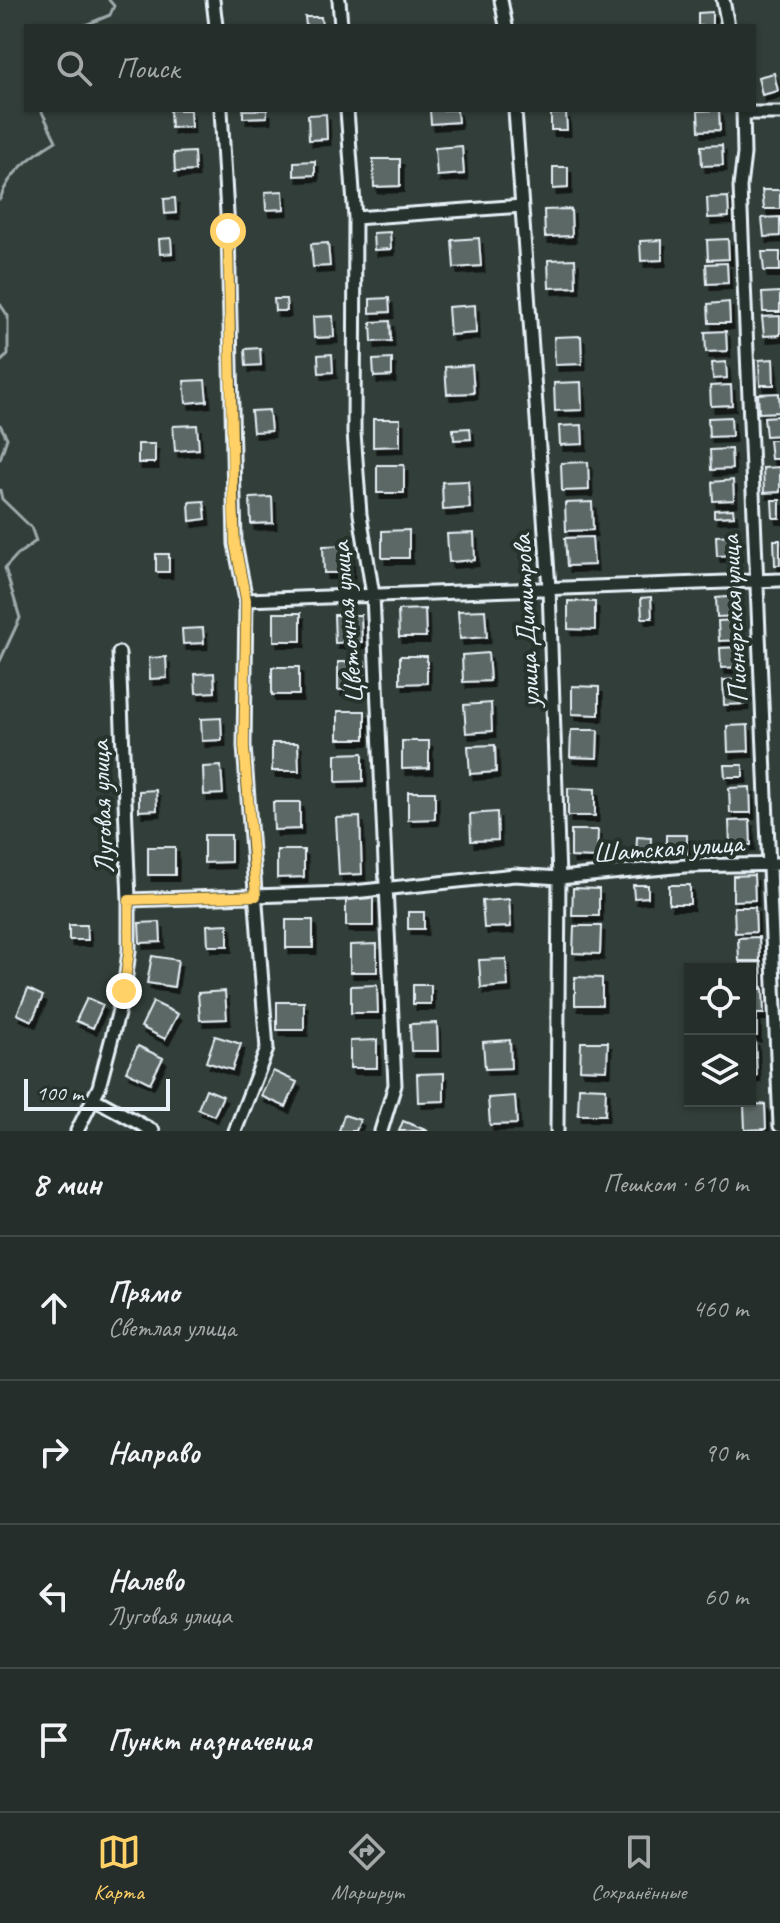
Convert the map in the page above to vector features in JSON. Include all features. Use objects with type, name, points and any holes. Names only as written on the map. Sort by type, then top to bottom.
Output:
[{"type":"street","points":[[213,0],[216,24]]},
{"type":"street","points":[[339,0],[341,24]]},
{"type":"street","points":[[501,0],[506,24]]},
{"type":"street","points":[[723,0],[728,24]]},
{"type":"street","points":[[221,112],[228,231],[235,544],[246,600],[244,746],[267,1049],[235,1131]]},
{"type":"street","name":"Цветочная улица","points":[[347,112],[355,218],[354,432],[360,514],[373,595],[395,1085],[381,1131]]},
{"type":"street","name":"улица Димитрова","points":[[515,112],[549,588],[559,878],[557,1131]]},
{"type":"street","name":"Пионерская улица","points":[[743,112],[744,154],[740,187],[755,580],[774,864],[780,1126]]},
{"type":"street","points":[[756,112],[780,113]]},
{"type":"street","points":[[355,218],[522,206]]},
{"type":"street","points":[[246,600],[780,580]]},
{"type":"street","name":"Луговая улица","points":[[77,1131],[99,1087],[124,991],[129,951],[119,653]]},
{"type":"street","name":"Шатская улица","points":[[129,900],[344,893],[515,875],[559,878],[685,866],[774,864]]},
{"type":"street","points":[[93,1098],[153,1131]]},
{"type":"building","points":[[712,12],[712,24],[698,24],[698,13]]},
{"type":"building","points":[[305,17],[321,17],[322,24],[306,24]]},
{"type":"building","points":[[774,73],[778,91],[762,95],[758,77]]},
{"type":"building","points":[[170,112],[190,112],[191,127],[171,128]]},
{"type":"building","points":[[243,112],[267,112],[267,117],[243,118]]},
{"type":"building","points":[[430,112],[457,112],[458,122],[431,124]]},
{"type":"building","points":[[698,112],[719,112],[720,130],[699,131]]},
{"type":"building","points":[[566,113],[567,130],[551,130],[551,114]]},
{"type":"building","points":[[326,114],[327,139],[309,140],[308,115]]},
{"type":"building","points":[[722,145],[723,165],[702,166],[701,146]]},
{"type":"building","points":[[462,146],[464,174],[437,176],[435,148]]},
{"type":"building","points":[[194,152],[195,171],[175,172],[174,153]]},
{"type":"building","points":[[373,159],[400,159],[400,186],[374,187]]},
{"type":"building","points":[[315,161],[315,175],[294,176],[294,162]]},
{"type":"building","points":[[553,167],[568,167],[568,188],[553,189]]},
{"type":"building","points":[[762,190],[780,190],[780,209],[764,209]]},
{"type":"building","points":[[283,191],[284,209],[266,210],[265,192]]},
{"type":"building","points":[[728,197],[729,217],[708,218],[707,198]]},
{"type":"building","points":[[175,198],[176,213],[165,214],[164,199]]},
{"type":"building","points":[[571,209],[572,236],[545,237],[544,210]]},
{"type":"building","points":[[780,217],[780,236],[764,237],[762,218]]},
{"type":"building","points":[[390,232],[391,249],[374,250],[373,233]]},
{"type":"building","points":[[171,238],[172,253],[160,254],[159,239]]},
{"type":"building","points":[[479,238],[481,266],[454,268],[452,240]]},
{"type":"building","points":[[728,239],[729,259],[708,260],[707,240]]},
{"type":"building","points":[[662,240],[662,260],[641,261],[640,241]]},
{"type":"building","points":[[328,243],[330,266],[313,267],[311,244]]},
{"type":"building","points":[[762,252],[780,252],[780,271],[764,271]]},
{"type":"building","points":[[575,259],[576,287],[549,288],[548,260]]},
{"type":"building","points":[[727,263],[728,283],[707,284],[706,264]]},
{"type":"building","points":[[780,292],[780,312],[763,312],[762,293]]},
{"type":"building","points":[[389,298],[390,312],[370,313],[370,299]]},
{"type":"building","points":[[274,299],[286,299],[287,311],[275,311]]},
{"type":"building","points":[[729,302],[730,323],[709,323],[708,304]]},
{"type":"building","points":[[475,305],[476,333],[450,335],[448,307]]},
{"type":"building","points":[[333,316],[334,337],[314,338],[313,317]]},
{"type":"building","points":[[780,316],[780,335],[764,336],[762,317]]},
{"type":"building","points":[[390,321],[391,341],[372,342],[371,322]]},
{"type":"building","points":[[726,331],[727,351],[706,352],[705,332]]},
{"type":"building","points":[[581,336],[582,364],[555,365],[554,337]]},
{"type":"building","points":[[260,348],[261,365],[246,366],[245,349]]},
{"type":"building","points":[[332,354],[333,372],[319,373],[318,355]]},
{"type":"building","points":[[392,359],[392,376],[374,377],[373,360]]},
{"type":"building","points":[[773,359],[774,385],[760,385],[759,360]]},
{"type":"building","points":[[726,362],[727,378],[713,379],[712,363]]},
{"type":"building","points":[[472,365],[474,393],[447,394],[445,367]]},
{"type":"building","points":[[205,380],[207,401],[186,403],[184,381]]},
{"type":"building","points":[[581,382],[582,410],[555,411],[554,383]]},
{"type":"building","points":[[731,385],[732,405],[711,406],[710,386]]},
{"type":"building","points":[[779,393],[780,412],[759,413],[758,394]]},
{"type":"building","points":[[269,410],[271,431],[253,432],[251,411]]},
{"type":"building","points":[[780,416],[780,435],[766,436],[764,417]]},
{"type":"building","points":[[731,417],[732,436],[709,437],[708,418]]},
{"type":"building","points":[[373,419],[400,419],[400,446],[373,447]]},
{"type":"building","points":[[197,425],[199,449],[175,451],[173,426]]},
{"type":"building","points":[[582,425],[583,444],[560,445],[559,426]]},
{"type":"building","points":[[470,428],[471,439],[454,440],[453,429]]},
{"type":"building","points":[[769,440],[780,440],[780,459],[771,459]]},
{"type":"building","points":[[138,444],[155,444],[155,463],[138,463]]},
{"type":"building","points":[[731,449],[732,469],[711,470],[710,450]]},
{"type":"building","points":[[588,462],[589,490],[562,491],[561,463]]},
{"type":"building","points":[[377,465],[404,465],[404,493],[377,493]]},
{"type":"building","points":[[780,467],[780,492],[764,493],[763,468]]},
{"type":"building","points":[[733,480],[734,500],[713,501],[712,482]]},
{"type":"building","points":[[468,481],[470,508],[443,510],[442,482]]},
{"type":"building","points":[[272,497],[273,523],[251,524],[250,498]]},
{"type":"building","points":[[772,500],[780,500],[780,518],[773,518]]},
{"type":"building","points":[[204,501],[206,519],[190,521],[189,502]]},
{"type":"building","points":[[592,502],[593,530],[566,531],[565,503]]},
{"type":"building","points":[[733,509],[734,516],[714,517],[714,510]]},
{"type":"building","points":[[409,530],[409,558],[382,558],[382,531]]},
{"type":"building","points":[[474,533],[475,560],[449,562],[447,534]]},
{"type":"building","points":[[737,535],[738,555],[717,556],[716,536]]},
{"type":"building","points":[[592,537],[594,565],[567,566],[565,538]]},
{"type":"building","points":[[774,540],[780,540],[780,565],[775,565]]},
{"type":"building","points":[[350,545],[351,573],[324,573],[323,546]]},
{"type":"building","points":[[156,554],[169,554],[169,572],[156,572]]},
{"type":"building","points":[[738,596],[739,616],[717,617],[716,598]]},
{"type":"building","points":[[651,597],[652,618],[642,618],[641,598]]},
{"type":"building","points":[[568,601],[595,602],[595,630],[568,629]]},
{"type":"building","points":[[425,609],[426,637],[399,637],[398,610]]},
{"type":"building","points":[[485,610],[487,637],[460,639],[458,611]]},
{"type":"building","points":[[274,613],[301,613],[301,641],[274,641]]},
{"type":"building","points":[[334,615],[361,615],[362,642],[335,643]]},
{"type":"building","points":[[739,620],[741,640],[719,641],[718,621]]},
{"type":"building","points":[[203,628],[204,643],[183,644],[182,629]]},
{"type":"building","points":[[741,647],[742,667],[721,668],[720,648]]},
{"type":"building","points":[[488,653],[490,681],[463,682],[462,655]]},
{"type":"building","points":[[400,656],[427,656],[427,683],[400,684]]},
{"type":"building","points":[[166,657],[167,678],[150,679],[149,658]]},
{"type":"building","points":[[338,662],[365,662],[365,689],[338,690]]},
{"type":"building","points":[[272,667],[299,667],[299,695],[272,695]]},
{"type":"building","points":[[214,673],[215,692],[196,693],[195,674]]},
{"type":"building","points":[[744,679],[745,704],[724,705],[723,680]]},
{"type":"building","points":[[572,686],[599,687],[599,715],[572,714]]},
{"type":"building","points":[[491,703],[492,731],[466,733],[464,705]]},
{"type":"building","points":[[338,711],[365,711],[365,739],[338,739]]},
{"type":"building","points":[[221,718],[222,740],[202,741],[201,719]]},
{"type":"building","points":[[748,725],[749,751],[728,752],[727,726]]},
{"type":"building","points":[[571,730],[598,730],[597,758],[570,757]]},
{"type":"building","points":[[402,741],[429,741],[429,768],[402,769]]},
{"type":"building","points":[[272,743],[298,743],[299,771],[272,771]]},
{"type":"building","points":[[495,745],[496,772],[470,774],[468,746]]},
{"type":"building","points":[[363,753],[363,781],[336,782],[336,754]]},
{"type":"building","points":[[724,765],[743,765],[743,777],[725,777]]},
{"type":"building","points":[[221,766],[223,794],[204,795],[203,767]]},
{"type":"building","points":[[750,787],[751,813],[730,813],[729,788]]},
{"type":"building","points":[[568,788],[595,789],[595,816],[568,816]]},
{"type":"building","points":[[156,790],[157,810],[139,811],[139,791]]},
{"type":"building","points":[[408,792],[435,792],[435,819],[408,820]]},
{"type":"building","points":[[273,802],[300,802],[300,829],[274,830]]},
{"type":"building","points":[[497,812],[498,840],[471,841],[470,814]]},
{"type":"building","points":[[360,817],[362,874],[339,875],[336,818]]},
{"type":"building","points":[[750,820],[751,845],[730,846],[729,821]]},
{"type":"building","points":[[571,830],[598,830],[597,858],[571,857]]},
{"type":"building","points":[[204,835],[231,835],[231,862],[204,863]]},
{"type":"building","points":[[666,835],[687,835],[687,854],[666,855]]},
{"type":"building","points":[[637,837],[651,838],[650,858],[636,858]]},
{"type":"building","points":[[148,847],[175,847],[175,875],[148,875]]},
{"type":"building","points":[[277,850],[304,850],[304,877],[277,878]]},
{"type":"building","points":[[754,875],[755,900],[733,901],[733,876]]},
{"type":"building","points":[[633,885],[648,885],[648,897],[634,898]]},
{"type":"building","points":[[669,885],[690,885],[690,904],[669,904]]},
{"type":"building","points":[[573,888],[599,889],[599,916],[572,916]]},
{"type":"building","points":[[373,898],[373,926],[346,926],[346,899]]},
{"type":"building","points":[[509,899],[511,927],[484,928],[482,901]]},
{"type":"building","points":[[734,907],[755,907],[756,932],[735,933]]},
{"type":"building","points":[[408,912],[424,912],[424,929],[408,929]]},
{"type":"building","points":[[286,920],[313,920],[313,948],[286,948]]},
{"type":"building","points":[[160,922],[161,942],[140,943],[139,923]]},
{"type":"building","points":[[228,924],[228,946],[208,946],[207,925]]},
{"type":"building","points":[[69,925],[87,925],[88,940],[69,940]]},
{"type":"building","points":[[574,926],[601,926],[600,954],[573,953]]},
{"type":"building","points":[[759,937],[760,961],[739,961],[738,938]]},
{"type":"building","points":[[377,944],[377,972],[350,972],[350,945]]},
{"type":"building","points":[[152,956],[178,960],[174,987],[147,983]]},
{"type":"building","points":[[506,959],[508,986],[481,988],[479,960]]},
{"type":"building","points":[[761,962],[762,987],[756,987],[756,963],[740,963]]},
{"type":"building","points":[[575,977],[602,978],[602,1005],[575,1005]]},
{"type":"building","points":[[377,985],[378,1013],[351,1013],[351,986]]},
{"type":"building","points":[[413,985],[431,985],[431,1004],[413,1004]]},
{"type":"building","points":[[28,989],[43,996],[32,1021],[17,1014]]},
{"type":"building","points":[[756,989],[763,989],[764,1014],[756,1014]]},
{"type":"building","points":[[225,991],[227,1019],[200,1020],[198,993]]},
{"type":"building","points":[[87,998],[103,1005],[93,1028],[76,1021]]},
{"type":"building","points":[[153,1002],[178,1014],[165,1039],[141,1027]]},
{"type":"building","points":[[277,1002],[304,1002],[304,1030],[277,1030]]},
{"type":"building","points":[[437,1023],[438,1051],[411,1051],[410,1024]]},
{"type":"building","points":[[215,1036],[241,1044],[232,1070],[206,1062]]},
{"type":"building","points":[[377,1040],[377,1068],[350,1068],[350,1041]]},
{"type":"building","points":[[510,1040],[511,1068],[485,1069],[483,1042]]},
{"type":"building","points":[[581,1042],[608,1042],[607,1070],[580,1069]]},
{"type":"building","points":[[138,1046],[163,1058],[150,1083],[126,1071]]},
{"type":"building","points":[[273,1071],[297,1082],[286,1107],[261,1096]]},
{"type":"building","points":[[444,1073],[444,1101],[418,1102],[417,1074]]},
{"type":"building","points":[[579,1087],[606,1088],[605,1115],[578,1115]]},
{"type":"building","points":[[206,1089],[223,1096],[214,1116],[198,1109]]},
{"type":"building","points":[[515,1096],[517,1124],[490,1125],[488,1098]]},
{"type":"building","points":[[756,1104],[765,1104],[766,1129],[745,1130],[744,1107],[756,1107]]},
{"type":"building","points":[[344,1115],[360,1120],[356,1131],[339,1131]]},
{"type":"building","points":[[403,1121],[428,1131],[399,1131]]},
{"type":"waterway","points":[[88,24],[110,15],[114,6],[109,0]]},
{"type":"waterway","points":[[0,199],[16,172],[56,141],[42,112]]},
{"type":"waterway","points":[[0,304],[8,316],[8,355],[0,362]]},
{"type":"waterway","points":[[0,425],[7,438],[0,459]]},
{"type":"waterway","points":[[0,490],[2,499],[31,527],[36,541],[5,568],[20,618],[0,661]]},
{"type":"route","points":[[124,991],[129,951],[129,900],[256,896],[244,746],[246,600],[235,544],[228,231]]}]
